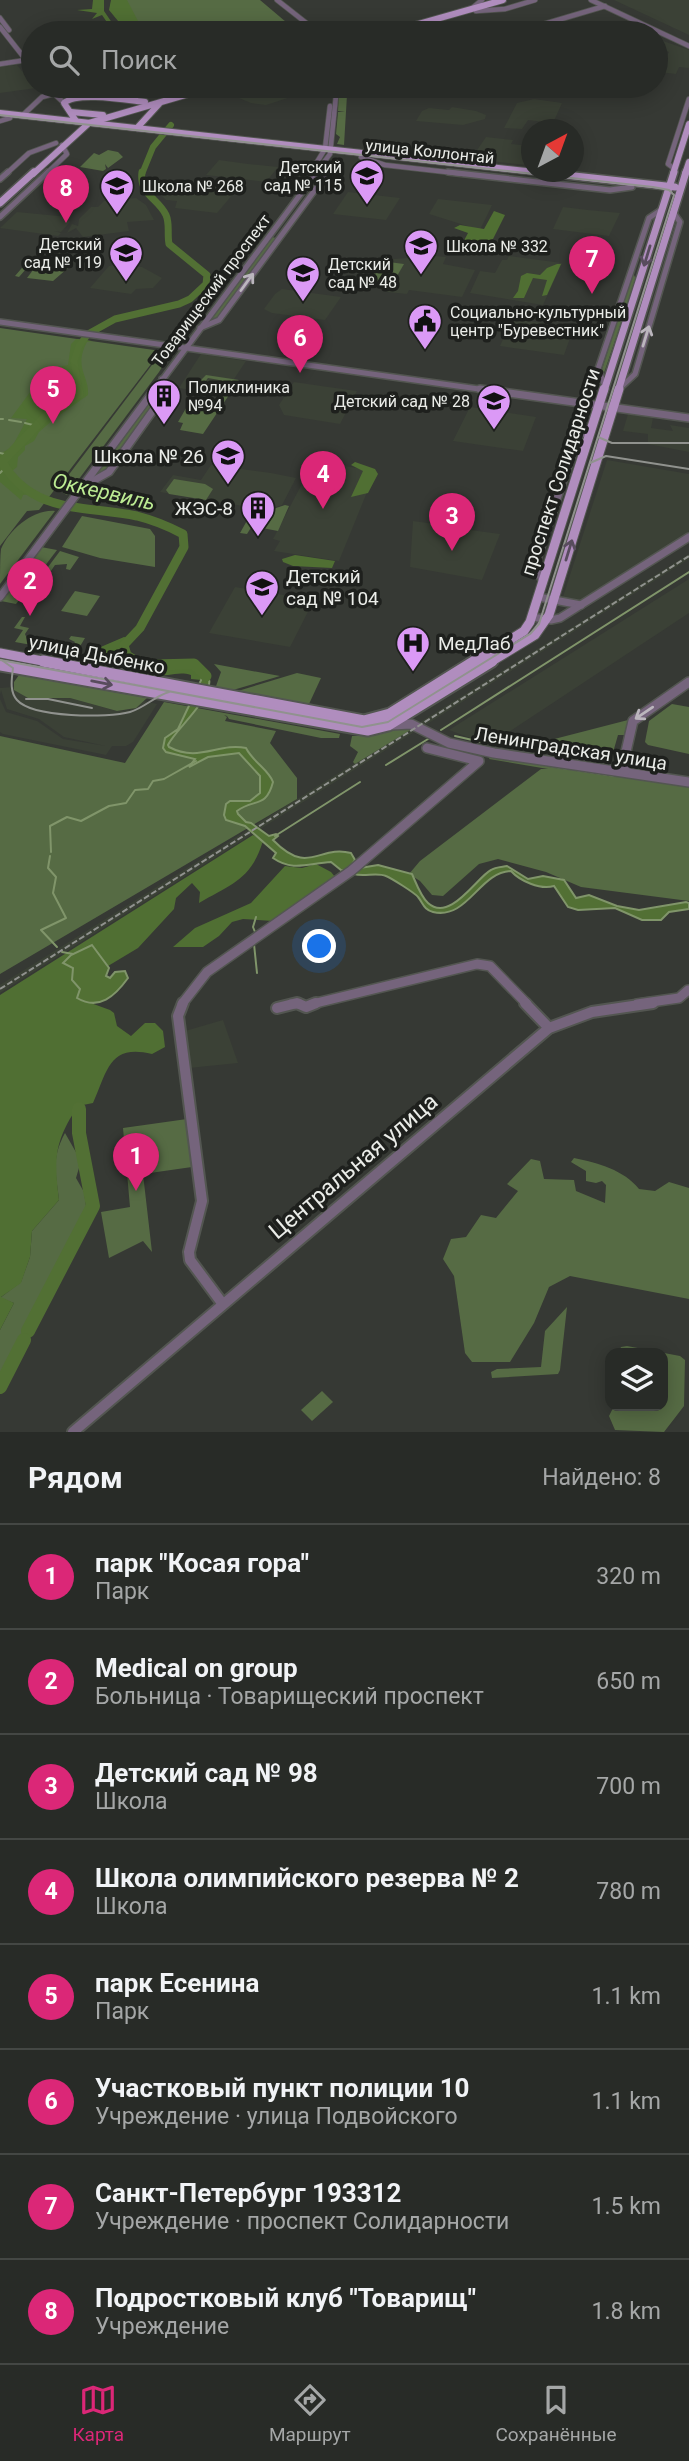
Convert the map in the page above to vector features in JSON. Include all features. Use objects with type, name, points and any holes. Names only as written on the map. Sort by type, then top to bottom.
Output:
[{"type":"main road","points":[[432,21],[503,3]]},
{"type":"main road","points":[[438,21],[474,10]]},
{"type":"main road","points":[[73,118],[64,103],[68,99],[78,98]]},
{"type":"main road","points":[[95,98],[128,102],[167,98]]},
{"type":"main road","points":[[136,128],[148,109],[160,100]]},
{"type":"main road","points":[[0,194],[86,124],[131,108],[132,104],[128,102]]},
{"type":"main road","points":[[0,117],[73,118],[148,109]]},
{"type":"main road","points":[[0,117],[23,115],[61,120],[73,118],[86,124],[158,132]]},
{"type":"main road","points":[[0,202],[59,144],[73,118]]},
{"type":"main road","points":[[86,124],[158,132]]},
{"type":"main road","name":"проспект Солидарности","points":[[385,721],[528,627],[689,124]]},
{"type":"main road","name":"улица Коллонтай","points":[[158,132],[668,189]]},
{"type":"main road","name":"улица Коллонтай","points":[[363,155],[466,164],[685,191]]},
{"type":"main road","name":"проспект Солидарности","points":[[385,721],[413,718],[535,635],[547,620],[673,212],[685,191],[689,163]]},
{"type":"main road","name":"улица Дыбенко","points":[[0,653],[185,694]]},
{"type":"main road","name":"улица Дыбенко","points":[[0,665],[185,694]]},
{"type":"main road","points":[[185,694],[345,729],[368,730],[385,721]]},
{"type":"street","points":[[276,0],[302,21]]},
{"type":"street","points":[[474,10],[482,0],[503,3]]},
{"type":"street","points":[[474,10],[503,3],[535,0]]},
{"type":"street","points":[[593,0],[639,21]]},
{"type":"street","points":[[554,21],[605,6],[639,21]]},
{"type":"street","points":[[621,14],[621,19],[625,21]]},
{"type":"street","points":[[0,18],[21,44]]},
{"type":"street","points":[[0,27],[21,53]]},
{"type":"street","points":[[668,35],[689,45]]},
{"type":"street","points":[[668,36],[682,43]]},
{"type":"street","points":[[668,39],[689,45]]},
{"type":"street","points":[[0,64],[21,61]]},
{"type":"street","points":[[23,115],[41,98]]},
{"type":"street","points":[[58,98],[64,103]]},
{"type":"street","points":[[328,151],[334,98]]},
{"type":"street","points":[[675,169],[668,164],[689,99]]},
{"type":"street","points":[[0,179],[29,153],[59,144],[67,154],[0,217]]},
{"type":"street","name":"Товарищеский проспект","points":[[71,498],[317,171],[328,151]]},
{"type":"street","name":"Товарищеский проспект","points":[[71,498],[328,151]]},
{"type":"street","points":[[200,328],[219,320],[324,177],[317,171]]},
{"type":"street","points":[[0,321],[689,417]]},
{"type":"street","points":[[81,488],[109,472],[164,395],[162,379]]},
{"type":"street","points":[[543,582],[534,565],[578,436],[591,429]]},
{"type":"street","points":[[560,488],[572,489]]},
{"type":"street","points":[[0,589],[71,498]]},
{"type":"street","points":[[0,597],[62,510]]},
{"type":"street","points":[[532,617],[556,620],[689,537]]},
{"type":"street","points":[[538,597],[581,605]]},
{"type":"street","points":[[626,767],[625,756],[633,721],[689,682]]},
{"type":"street","name":"Ленинградская улица","points":[[413,718],[457,746],[511,756],[626,767],[689,780]]},
{"type":"street","points":[[222,1303],[190,1260],[189,1252],[202,1201],[178,1016],[184,999],[212,968],[351,871],[479,761],[427,748]]},
{"type":"street","points":[[277,1008],[297,1003],[306,1007],[320,1001],[477,964],[490,966],[550,1028]]},
{"type":"street","name":"Центральная улица","points":[[75,1431],[222,1303],[550,1028],[575,1015],[594,1010],[684,999],[689,990]]},
{"type":"shaded area","points":[[93,0],[104,0],[104,11],[111,21],[106,21],[102,15],[92,19],[97,13],[77,10],[92,9]]},
{"type":"shaded area","points":[[111,0],[260,0],[285,21],[120,21]]},
{"type":"shaded area","points":[[111,0],[127,0],[138,21],[118,21],[109,10]]},
{"type":"shaded area","points":[[614,0],[689,0],[689,35],[668,25],[668,21],[659,21]]},
{"type":"shaded area","points":[[668,43],[689,50],[689,68],[679,67],[676,74],[668,73]]},
{"type":"shaded area","points":[[17,65],[21,70],[21,90],[0,93],[0,67]]},
{"type":"shaded area","points":[[239,98],[288,98],[266,105]]},
{"type":"shaded area","points":[[339,98],[347,98],[344,145],[337,144],[340,137],[336,134],[338,112],[345,112],[338,111]]},
{"type":"shaded area","points":[[534,99],[562,103],[555,119],[521,119],[521,129],[504,128],[517,103]]},
{"type":"shaded area","points":[[452,107],[476,111],[486,115],[485,119],[463,125],[416,121],[422,111],[429,108],[449,110]]},
{"type":"shaded area","points":[[486,137],[513,140],[511,144],[521,145],[521,164],[471,159]]},
{"type":"shaded area","points":[[108,150],[118,152],[123,157],[108,168],[105,164],[106,169],[103,171],[80,167],[94,153],[99,155]]},
{"type":"shaded area","name":"Детский сад № 115","points":[[219,160],[278,167],[266,182],[206,175]]},
{"type":"shaded area","points":[[189,189],[233,194],[217,213],[175,208],[177,201],[166,200],[162,196],[169,190],[186,192]]},
{"type":"shaded area","name":"Детский сад № 115","points":[[348,192],[400,198],[386,220],[333,214]]},
{"type":"shaded area","name":"Школа № 268","points":[[136,198],[146,205],[154,220],[127,222],[129,231],[83,237],[76,228],[67,233],[72,224],[78,226],[79,219],[91,207],[98,207],[104,201]]},
{"type":"shaded area","points":[[438,199],[492,205],[480,230],[429,214]]},
{"type":"shaded area","points":[[563,207],[620,213],[609,236],[553,229]]},
{"type":"shaded area","points":[[494,211],[505,215],[493,239],[475,250],[471,251],[469,246],[459,250],[468,233],[454,228],[460,225],[484,229]]},
{"type":"shaded area","points":[[17,212],[69,217],[66,220],[70,222],[61,232],[54,231],[61,233],[58,236],[0,228]]},
{"type":"shaded area","points":[[271,237],[277,238],[217,321],[206,324]]},
{"type":"shaded area","points":[[509,256],[562,263],[543,305],[470,293],[480,271],[495,273],[502,260],[507,260]]},
{"type":"shaded area","name":"Школа № 332","points":[[446,257],[443,264],[475,270],[462,297],[409,290],[407,294],[387,292],[378,283],[368,281],[380,260]]},
{"type":"shaded area","points":[[381,261],[404,264],[393,283],[370,280]]},
{"type":"shaded area","points":[[27,262],[68,268],[53,281],[27,278],[33,270],[26,269],[19,277],[15,276]]},
{"type":"shaded area","name":"Детский сад № 119","points":[[119,264],[142,267],[162,278],[153,288],[136,289],[131,294],[90,288],[109,266]]},
{"type":"shaded area","points":[[561,264],[547,295],[542,296],[547,280],[533,278],[524,298],[513,298],[518,291],[521,276],[527,273],[540,275]]},
{"type":"shaded area","points":[[633,273],[636,279],[604,373],[602,369]]},
{"type":"shaded area","name":"Детский сад № 48","points":[[282,289],[341,297],[325,320],[272,313],[264,309]]},
{"type":"shaded area","points":[[512,319],[574,327],[564,355],[500,346]]},
{"type":"shaded area","points":[[0,328],[161,351],[39,510],[27,511],[0,546]]},
{"type":"shaded area","points":[[76,339],[92,341],[87,342],[82,358],[88,395],[54,419],[39,432],[34,441],[25,446],[25,450],[18,457],[17,467],[12,471],[21,486],[35,493],[23,495],[21,500],[0,482],[0,454],[12,447],[27,419],[11,418],[39,380],[53,368],[68,365],[71,344]]},
{"type":"shaded area","points":[[172,351],[159,372],[67,495],[63,493],[61,485],[161,353]]},
{"type":"shaded area","points":[[201,354],[246,361],[226,391],[206,388],[203,392],[179,388]]},
{"type":"shaded area","points":[[206,375],[239,380],[203,434],[180,430],[183,423],[178,422],[189,403],[211,406],[230,382],[208,378],[201,387],[195,386]]},
{"type":"shaded area","name":"Детский сад № 28","points":[[294,382],[357,391],[340,424],[284,415],[279,405]]},
{"type":"shaded area","points":[[157,387],[161,387],[162,394],[106,472],[91,479]]},
{"type":"shaded area","name":"Детский сад № 28","points":[[470,407],[536,417],[523,451],[453,441]]},
{"type":"shaded area","points":[[628,414],[653,418],[651,428],[673,431],[670,425],[689,428],[689,452],[648,444],[648,434],[623,431]]},
{"type":"shaded area","points":[[607,460],[689,474],[689,534],[578,603],[562,600]]},
{"type":"shaded area","points":[[314,461],[369,470],[374,475],[339,561],[274,551],[280,541],[273,539]]},
{"type":"shaded area","points":[[355,462],[375,469],[378,474],[368,493],[351,497],[363,471],[351,465]]},
{"type":"shaded area","name":"Школа № 26","points":[[211,465],[296,478],[282,505],[267,510],[160,492],[173,475],[201,480]]},
{"type":"shaded area","points":[[174,479],[205,484],[213,489],[206,500],[169,494],[166,490]]},
{"type":"shaded area","points":[[289,506],[278,531],[252,526],[247,534],[240,533],[253,510],[267,511]]},
{"type":"shaded area","points":[[55,511],[0,584],[1,549],[10,535],[30,517]]},
{"type":"shaded area","points":[[82,516],[150,529],[155,536],[155,567],[100,558],[62,547]]},
{"type":"shaded area","points":[[413,521],[449,526],[448,531],[462,533],[463,529],[500,534],[482,580],[410,567]]},
{"type":"shaded area","points":[[41,547],[57,550],[16,604],[1,601]]},
{"type":"shaded area","points":[[60,551],[79,557],[70,570],[66,569],[67,564],[55,565],[40,587],[40,591],[44,592],[38,600],[24,599]]},
{"type":"shaded area","points":[[689,554],[689,559],[0,993],[0,985]]},
{"type":"shaded area","points":[[295,555],[335,561],[332,568],[293,566],[283,562],[282,559]]},
{"type":"shaded area","points":[[689,579],[689,613],[495,741],[481,742],[449,730]]},
{"type":"shaded area","name":"Детский сад № 104","points":[[235,587],[314,600],[290,647],[209,633]]},
{"type":"shaded area","points":[[75,591],[100,596],[87,616],[61,611]]},
{"type":"shaded area","points":[[22,617],[25,617],[20,626],[29,628],[25,634],[28,641],[72,647],[75,642],[69,639],[71,636],[85,638],[76,653],[15,642],[23,630],[14,628]]},
{"type":"shaded area","points":[[124,637],[128,638],[122,649],[128,658],[136,663],[192,666],[201,671],[201,680],[191,679],[191,675],[185,674],[147,674],[126,668],[114,661],[90,659],[89,652]]},
{"type":"shaded area","points":[[214,664],[280,676],[233,690],[215,689],[221,672]]},
{"type":"shaded area","points":[[196,666],[207,673],[209,683],[206,694],[173,737],[169,747],[190,753],[246,748],[273,782],[263,800],[243,807],[237,811],[238,814],[269,836],[276,834],[278,836],[273,840],[285,851],[296,856],[314,857],[340,851],[351,853],[355,860],[347,871],[331,862],[287,865],[273,858],[276,853],[245,826],[226,820],[226,804],[230,801],[250,801],[260,793],[260,776],[239,753],[208,757],[189,767],[195,759],[166,752],[163,748],[165,738],[178,729],[204,674]]},
{"type":"shaded area","points":[[297,673],[321,678],[309,704],[238,691]]},
{"type":"shaded area","points":[[19,675],[147,698],[136,708],[117,711],[70,698],[28,698],[14,690],[14,682]]},
{"type":"shaded area","points":[[14,687],[35,699],[70,698],[117,711],[130,710],[144,701],[157,704],[133,742],[126,746],[112,746],[106,755],[0,732],[0,699],[6,712],[37,721],[63,739],[106,746],[64,737],[39,719],[7,709],[1,690],[0,695],[0,688]]},
{"type":"shaded area","points":[[164,702],[340,734],[339,738],[321,738],[229,719],[227,716],[224,715],[227,717],[225,721],[276,731],[270,743],[297,778],[297,799],[0,974],[0,736],[125,763]]},
{"type":"shaded area","points":[[672,704],[689,707],[689,754],[648,745],[645,742],[649,721]]},
{"type":"shaded area","points":[[628,720],[624,735],[618,735],[612,756],[594,754],[593,751],[531,745]]},
{"type":"shaded area","points":[[400,728],[412,729],[355,764],[353,762],[358,752],[350,746],[352,736],[373,736]]},
{"type":"shaded area","points":[[490,757],[689,787],[689,901],[581,887],[546,872],[498,859],[479,864],[443,896],[432,895],[420,881],[409,874],[420,861],[541,769],[548,769],[489,759]]},
{"type":"shaded area","points":[[253,835],[263,841],[246,873],[199,903],[200,892],[192,883],[176,898],[174,909],[138,948],[108,966],[92,945],[63,962],[74,968],[80,989],[77,998],[110,1010],[114,1013],[117,1026],[131,1036],[145,1023],[155,1023],[163,1031],[165,1047],[152,1054],[138,1052],[118,1056],[107,1070],[93,1103],[78,1106],[70,1119],[60,1141],[56,1162],[59,1200],[32,1231],[30,1257],[21,1283],[1,1297],[14,1303],[0,1330],[0,995]]},
{"type":"shaded area","points":[[316,864],[336,878],[273,921],[243,919],[232,922],[219,936],[203,947],[173,947],[195,928],[251,903],[285,866],[302,868]]},
{"type":"shaded area","points":[[378,865],[412,874],[423,897],[436,908],[454,903],[485,874],[507,866],[528,879],[543,876],[564,880],[576,898],[589,895],[617,906],[639,910],[686,902],[689,903],[689,909],[669,912],[661,920],[642,920],[615,908],[578,910],[568,907],[554,886],[531,884],[511,871],[490,879],[455,909],[445,913],[433,912],[412,892],[386,876],[354,874],[360,868]]},
{"type":"shaded area","points":[[92,945],[109,968],[106,976],[110,978],[115,972],[125,971],[128,978],[112,996],[92,1003],[77,998],[80,989],[72,980],[73,968],[63,963],[71,955]]},
{"type":"shaded area","points":[[223,1020],[238,1063],[189,1068],[185,1031]]},
{"type":"shaded area","points":[[187,1119],[192,1167],[143,1174],[152,1252],[143,1241],[109,1258],[101,1212],[130,1207],[123,1128]]},
{"type":"shaded area","points":[[65,1133],[81,1161],[76,1178],[84,1192],[86,1206],[77,1232],[0,1376],[0,1330],[14,1303],[0,1298],[21,1282],[30,1257],[32,1231],[59,1200],[56,1158]]},
{"type":"shaded area","points":[[574,1158],[618,1172],[639,1189],[655,1191],[669,1182],[689,1188],[689,1299],[570,1276],[549,1287],[534,1323],[510,1362],[472,1362],[465,1353],[454,1276],[443,1259],[451,1239],[466,1237],[481,1215],[496,1218],[518,1191],[507,1184],[531,1159],[540,1161],[544,1179],[574,1180],[576,1191],[605,1203],[606,1185],[602,1181],[586,1181],[586,1171],[571,1162]]},
{"type":"shaded area","points":[[567,1307],[558,1374],[492,1378],[491,1372],[497,1369],[541,1367],[545,1331]]},
{"type":"shaded area","points":[[668,1354],[685,1360],[684,1406],[664,1432],[615,1430],[609,1416],[612,1411],[668,1411]]},
{"type":"shaded area","points":[[322,1391],[333,1402],[312,1421],[301,1410]]},
{"type":"waterway","name":"Оккервиль","points":[[142,174],[153,147],[171,125]]},
{"type":"waterway","name":"Оккервиль","points":[[79,391],[74,361],[79,346],[88,334],[115,319],[179,304],[190,299],[206,284],[207,275],[169,244],[166,215],[143,186],[142,174]]},
{"type":"waterway","name":"Оккервиль","points":[[78,389],[79,394],[46,416],[2,462],[15,479],[29,491],[45,499],[62,505],[137,516],[183,534],[184,547],[140,628],[124,645],[127,655],[138,662]]},
{"type":"waterway","points":[[9,420],[21,422]]},
{"type":"waterway","points":[[25,423],[37,426]]},
{"type":"waterway","name":"Оккервиль","points":[[0,453],[9,455]]},
{"type":"waterway","name":"Оккервиль","points":[[0,473],[4,469]]},
{"type":"waterway","points":[[441,730],[689,572]]},
{"type":"waterway","name":"Оккервиль","points":[[138,662],[153,665],[194,664],[206,676]]},
{"type":"waterway","points":[[455,736],[494,745]]},
{"type":"waterway","points":[[386,765],[428,739]]},
{"type":"waterway","points":[[453,750],[569,769]]},
{"type":"waterway","points":[[51,852],[50,826],[67,817],[81,821],[109,806],[126,803],[135,790],[148,789],[153,781],[164,779],[196,761]]},
{"type":"waterway","points":[[577,770],[615,776]]},
{"type":"waterway","points":[[275,836],[360,782]]},
{"type":"waterway","points":[[50,856],[48,868],[56,877],[53,893],[66,918],[41,930],[57,947]]},
{"type":"waterway","points":[[255,932],[253,927],[256,917]]},
{"type":"waterway","points":[[254,944],[257,973]]},
{"type":"waterway","points":[[62,952],[73,954]]},
{"type":"waterway","points":[[28,1331],[93,1206],[79,1133],[79,1109]]},
{"type":"waterway","points":[[0,1387],[24,1340]]},
{"type":"tram line","points":[[0,115],[653,187],[669,190],[674,195],[539,624],[530,634],[388,722],[362,727],[0,660]]},
{"type":"tram line","points":[[598,437],[612,443],[689,443]]},
{"type":"tram line","points":[[590,463],[606,456],[689,469]]},
{"type":"tram line","points":[[3,661],[13,668],[12,689],[17,700],[26,706],[54,713],[89,716],[130,712],[169,692]]},
{"type":"tram line","points":[[26,699],[48,699],[92,708]]},
{"type":"railway","points":[[0,989],[689,556]]},
{"type":"place","name":"Детский сад № 115","points":[[367,206]]},
{"type":"place","name":"Школа № 268","points":[[117,216]]},
{"type":"place","name":"Подростковый клуб \"Товарищ\"","points":[[66,223]]},
{"type":"place","name":"Школа № 332","points":[[421,276]]},
{"type":"place","name":"Детский сад № 119","points":[[126,283]]},
{"type":"place","name":"Санкт-Петербург 193312","points":[[592,294]]},
{"type":"place","name":"Детский сад № 48","points":[[303,303]]},
{"type":"place","name":"Социально-культурный центр \"Буревестник\"","points":[[425,351]]},
{"type":"place","name":"Участковый пункт полиции 10","points":[[300,373]]},
{"type":"place","name":"парк Есенина","points":[[53,424]]},
{"type":"place","name":"Поликлиника №94","points":[[164,426]]},
{"type":"place","name":"Детский сад № 28","points":[[494,431]]},
{"type":"place","name":"Школа № 26","points":[[228,486]]},
{"type":"place","name":"Школа олимпийского резерва № 2","points":[[323,509]]},
{"type":"place","name":"ЖЭС-8","points":[[258,538]]},
{"type":"place","name":"Детский сад № 98","points":[[452,551]]},
{"type":"place","name":"Medical on group","points":[[30,616]]},
{"type":"place","name":"Детский сад № 104","points":[[262,617]]},
{"type":"place","name":"МедЛаб","points":[[413,673]]},
{"type":"place","name":"парк \"Косая гора\"","points":[[136,1191]]}]
